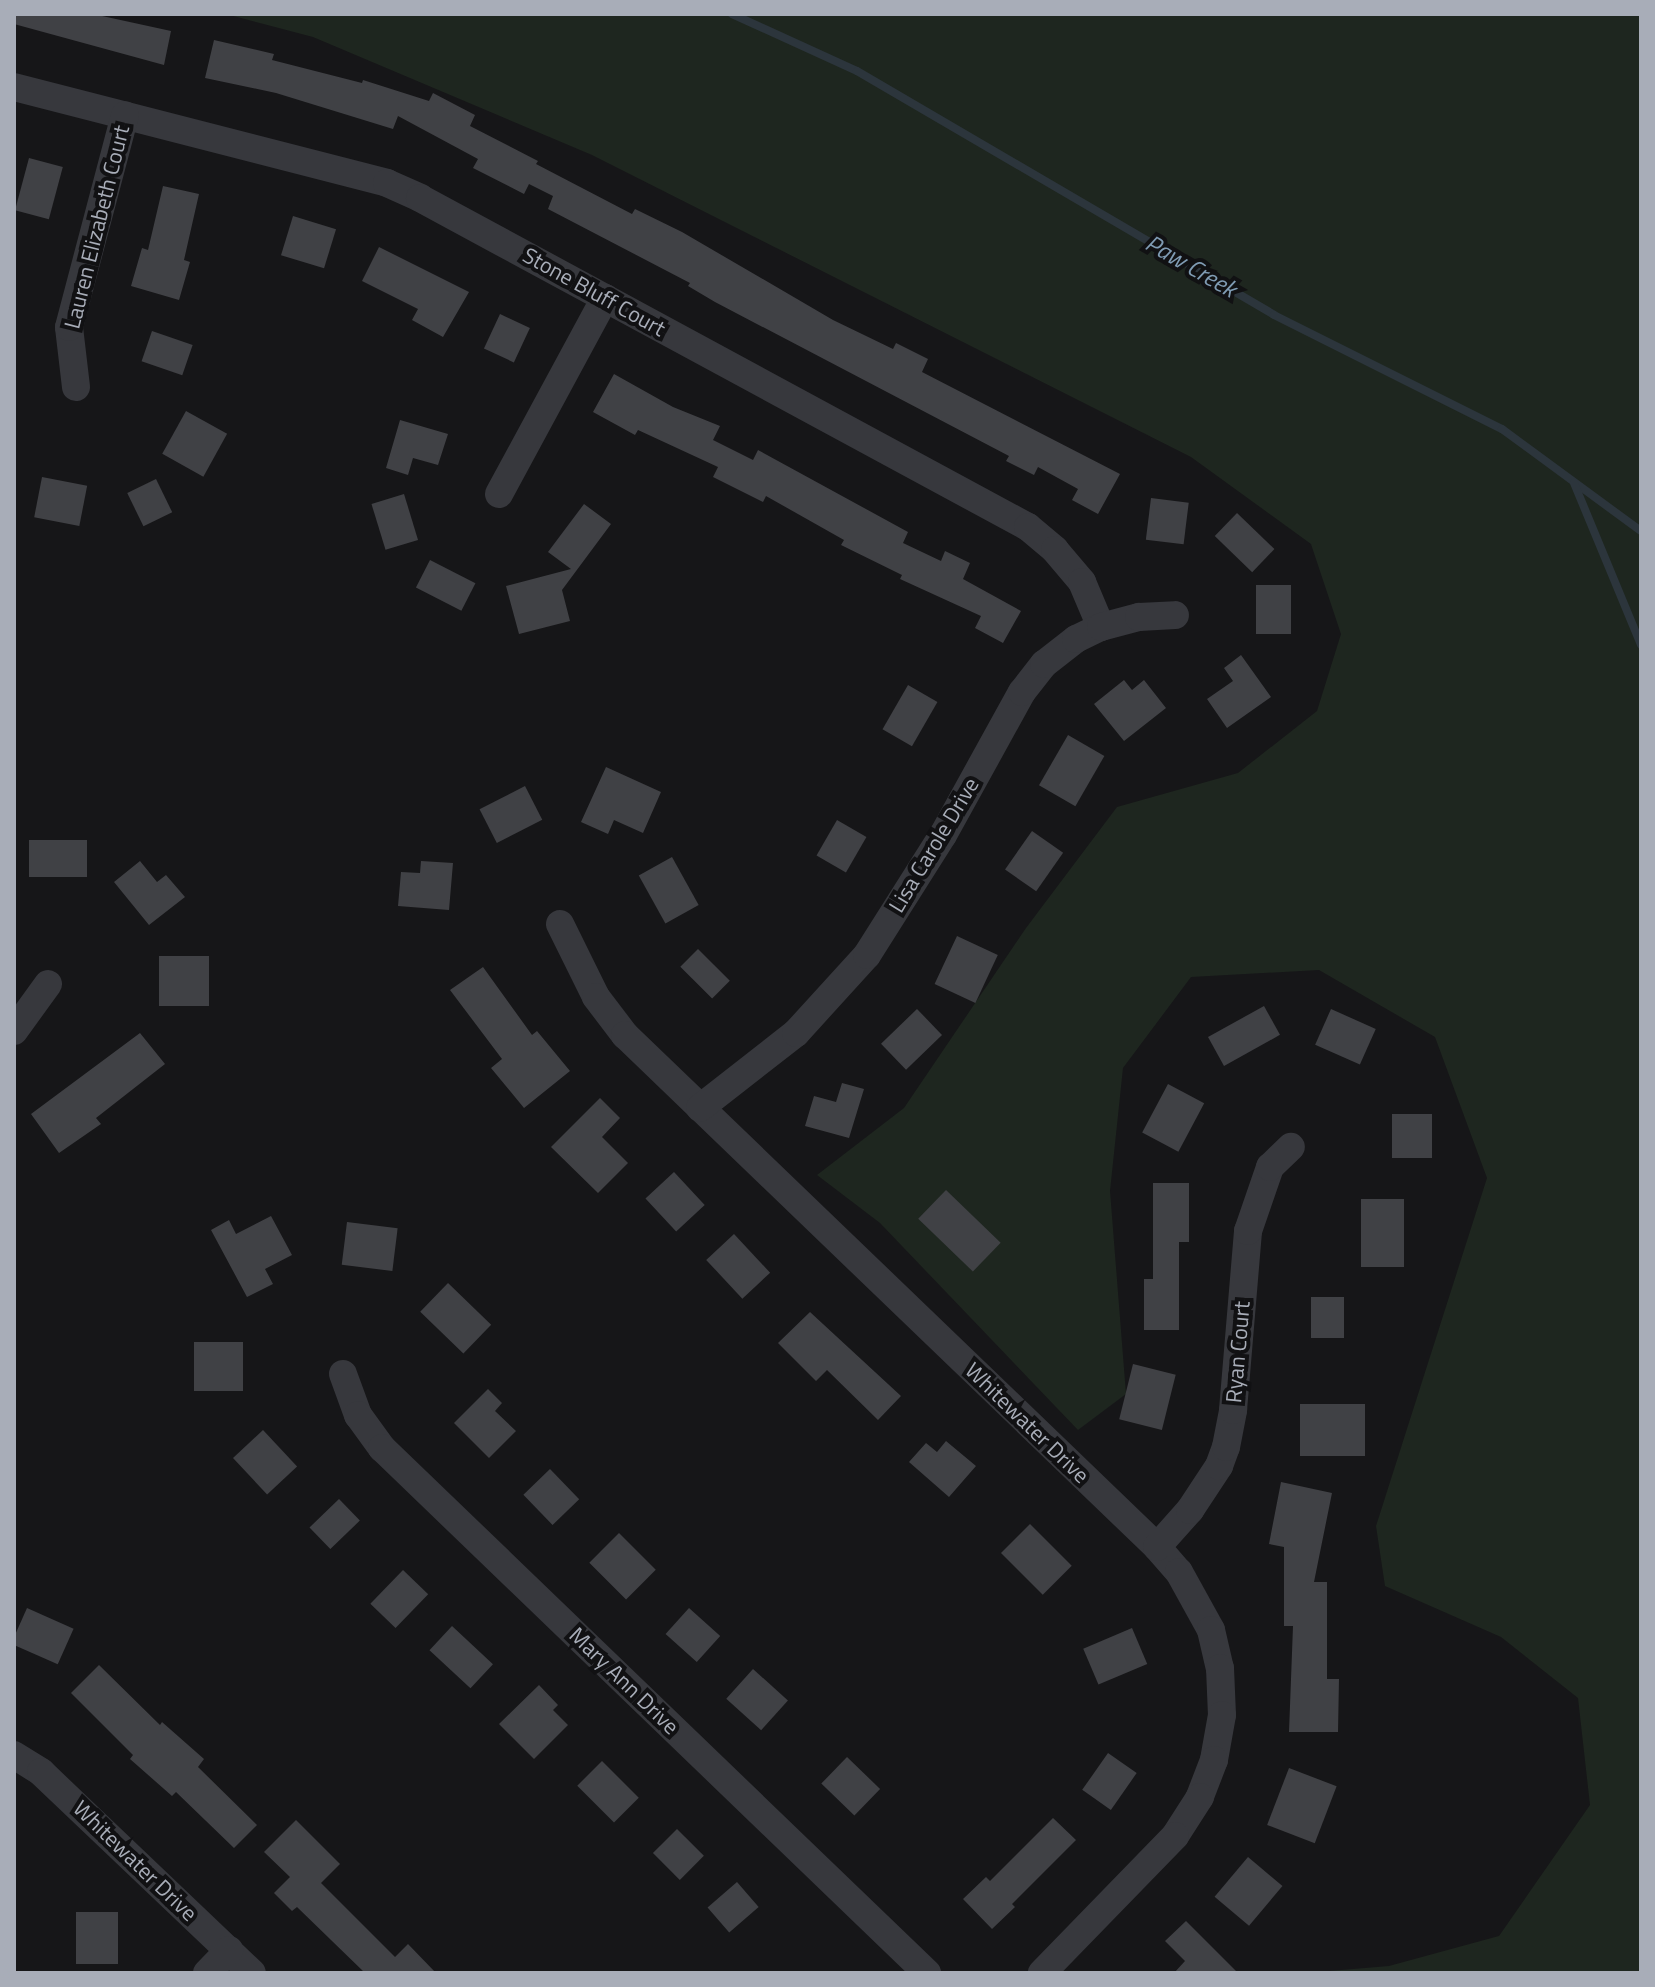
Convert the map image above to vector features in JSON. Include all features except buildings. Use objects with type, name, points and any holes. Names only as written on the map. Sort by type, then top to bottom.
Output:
[{"type":"street","name":"Stone Bluff Court","points":[[14,87],[387,183],[1028,527],[1055,550],[1082,582],[1101,627]]},
{"type":"street","name":"Lauren Elizabeth Court","points":[[76,387],[69,327],[125,115]]},
{"type":"street","points":[[499,494],[605,298]]},
{"type":"street","name":"Lisa Carole Drive","points":[[700,1108],[796,1033],[845,983],[867,955],[943,835],[1022,692],[1044,664],[1076,639],[1101,627],[1139,617],[1175,615]]},
{"type":"street","name":"Whitewater Drive","points":[[560,924],[596,997],[625,1035],[1157,1547],[1179,1572],[1211,1630],[1220,1668],[1222,1715],[1214,1760],[1200,1797],[1175,1836],[1042,1973]]},
{"type":"street","points":[[14,1031],[48,984]]},
{"type":"street","name":"Ryan Court","points":[[1157,1547],[1190,1510],[1219,1466],[1226,1447],[1233,1410],[1248,1231],[1270,1167],[1291,1147]]},
{"type":"street","name":"Mary Ann Drive","points":[[343,1374],[358,1415],[382,1448],[927,1973]]},
{"type":"street","name":"Whitewater Drive","points":[[14,1755],[41,1772],[252,1973]]},
{"type":"street","points":[[207,1973],[229,1950]]},
{"type":"shaded area","points":[[226,14],[1641,14],[1641,1973],[1305,1973],[1389,1966],[1499,1936],[1590,1805],[1578,1698],[1501,1637],[1385,1586],[1376,1526],[1487,1178],[1435,1037],[1319,970],[1191,977],[1123,1068],[1110,1191],[1126,1394],[1078,1430],[880,1223],[817,1175],[904,1108],[1026,928],[1117,807],[1238,773],[1317,711],[1341,634],[1311,544],[1191,457],[592,155],[313,37]]},
{"type":"waterway","name":"Paw Creek","points":[[732,14],[857,71],[1274,315],[1502,429],[1641,531]]},
{"type":"waterway","points":[[1574,483],[1641,645]]}]
